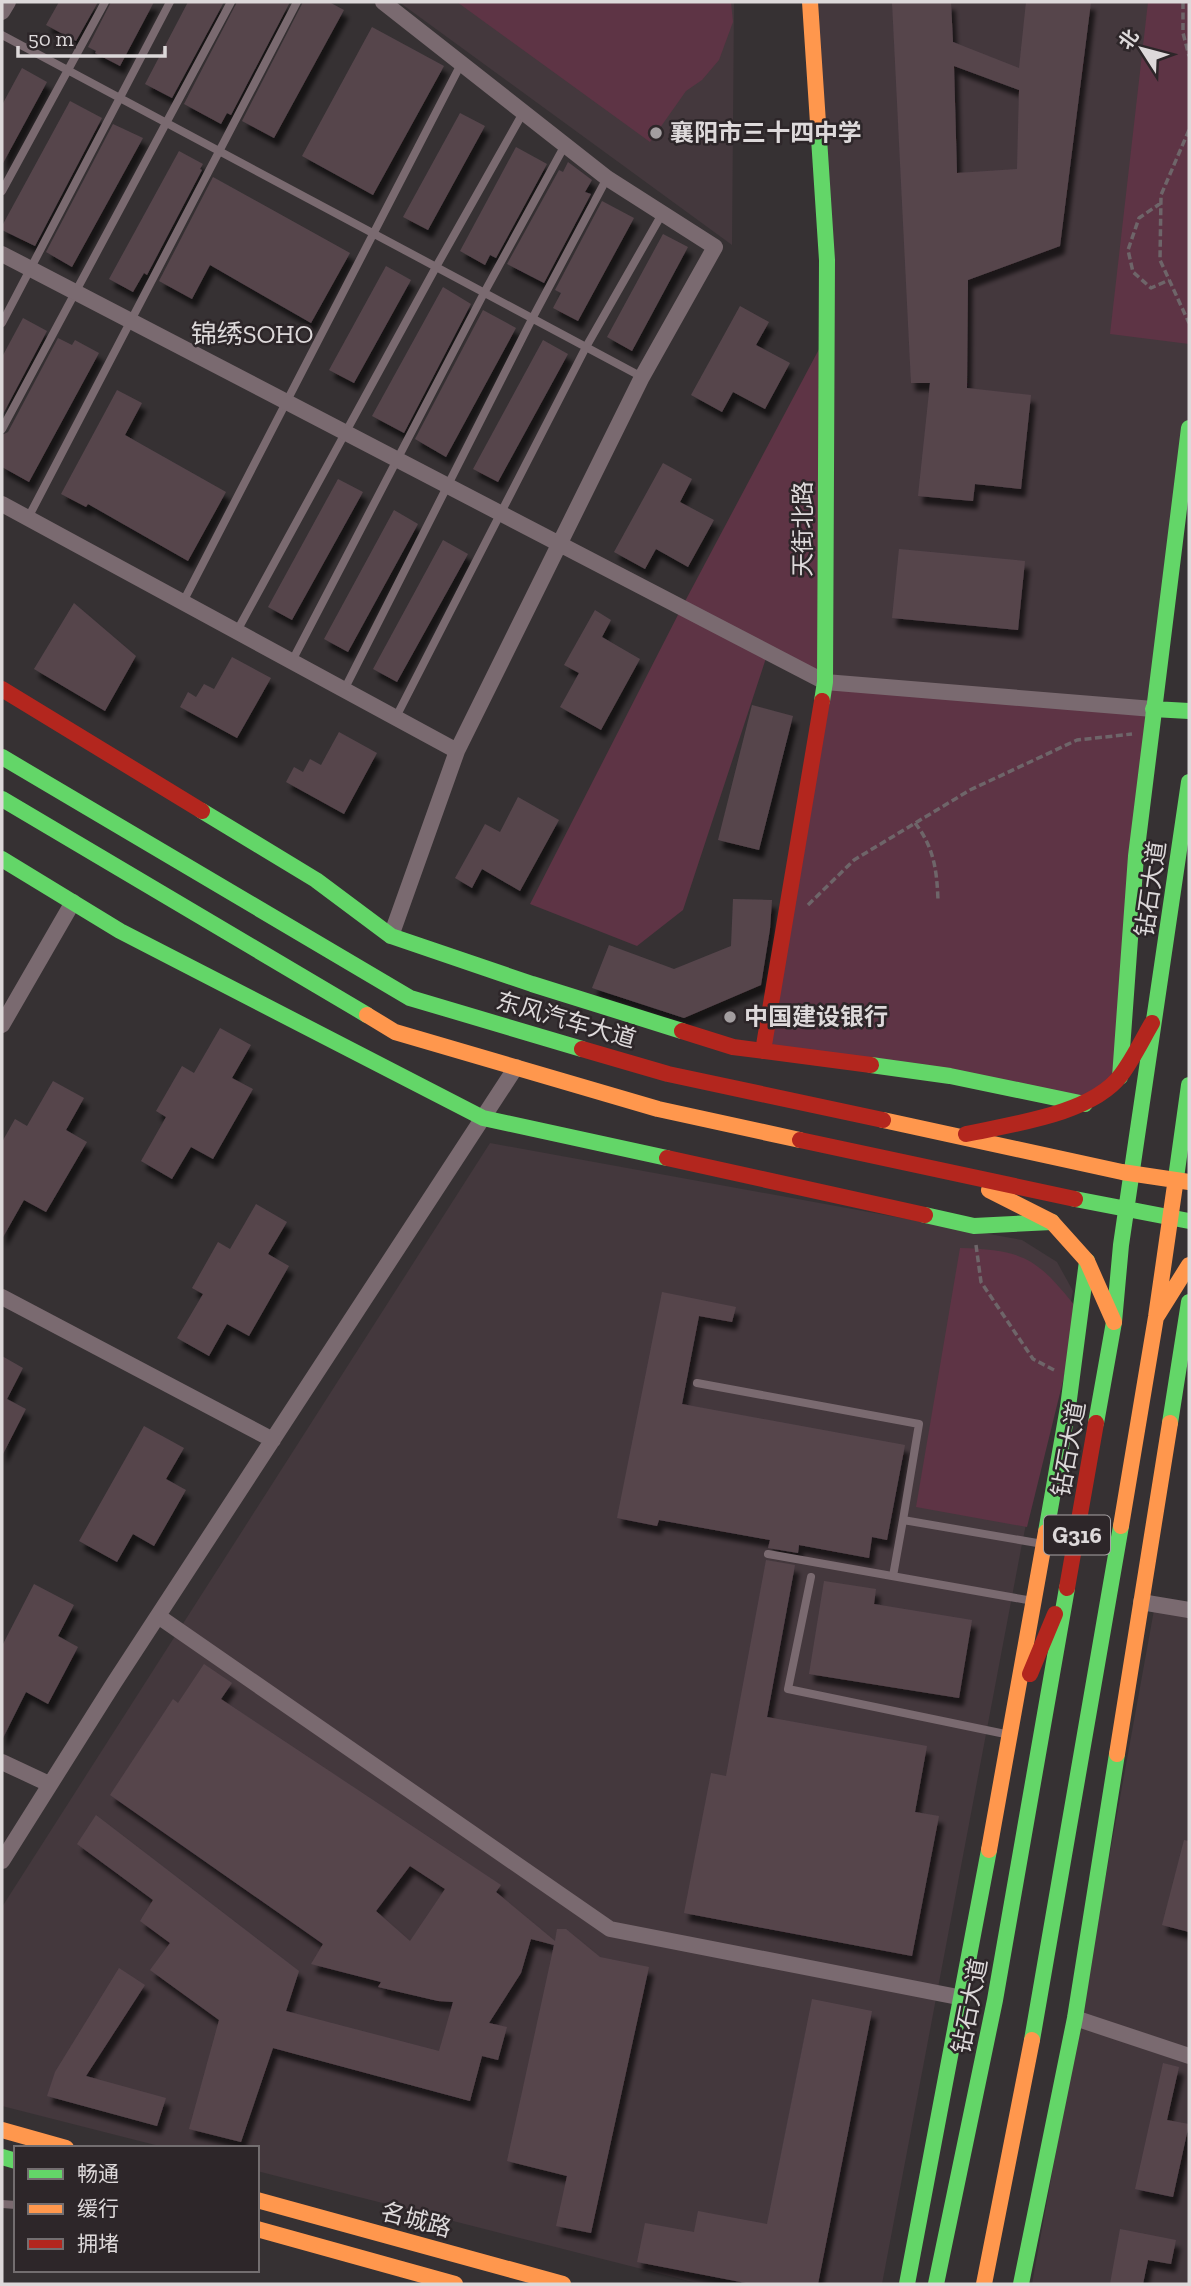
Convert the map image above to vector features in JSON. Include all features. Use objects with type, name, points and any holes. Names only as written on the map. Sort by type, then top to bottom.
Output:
[{"type":"main road","name":"天街北路","points":[[763,1051],[825,682],[827,260],[810,2]]},
{"type":"main road","points":[[1120,1077],[1136,856],[1153,709],[1183,534],[1189,428]]},
{"type":"main road","points":[[2,689],[316,880],[390,936],[532,985],[733,1047],[950,1076],[1085,1104]]},
{"type":"main road","points":[[1153,709],[1189,711]]},
{"type":"main road","name":"东风汽车大道","points":[[2,757],[410,998],[668,1074],[1132,1174],[1182,1180]]},
{"type":"main road","name":"钻石大道","points":[[936,2284],[995,2000],[1114,1322],[1126,1209],[1189,782]]},
{"type":"main road","points":[[2,799],[395,1032],[658,1109],[1189,1222]]},
{"type":"main road","points":[[2,859],[120,930],[483,1118],[974,1226],[1052,1222]]},
{"type":"main road","points":[[956,1136],[1055,1114],[1085,1104],[1120,1077],[1156,1017]]},
{"type":"main road","name":"G316","points":[[984,2284],[1057,2015],[1170,1217],[1182,1180],[1189,1085]]},
{"type":"main road","points":[[957,1174],[1052,1222],[1087,1261],[1114,1322]]},
{"type":"main road","points":[[907,2284],[963,1998],[1014,1713],[1071,1379],[1087,1261]]},
{"type":"main road","points":[[1156,1317],[1189,1265]]},
{"type":"main road","points":[[1021,2284],[1057,2015],[1141,1602],[1189,1302]]},
{"type":"main road","points":[[1014,1713],[1069,1579]]},
{"type":"main road","points":[[963,1998],[995,2000]]},
{"type":"main road","points":[[2,2130],[59,2146]]},
{"type":"main road","name":"名城路","points":[[259,2201],[563,2284]]},
{"type":"main road","name":"名城路","points":[[259,2230],[455,2284]]},
{"type":"street","points":[[2,12],[8,2]]},
{"type":"street","points":[[383,2],[607,178],[715,247],[642,377],[457,751],[390,936]]},
{"type":"street","points":[[2,254],[825,682],[1153,709]]},
{"type":"street","points":[[2,504],[457,751]]},
{"type":"street","points":[[2,1025],[73,902]]},
{"type":"street","points":[[2,1861],[49,1784],[516,1067]]},
{"type":"street","points":[[2,1297],[273,1440]]},
{"type":"street","points":[[1141,1602],[1189,1610]]},
{"type":"street","points":[[158,1616],[610,1929],[963,1998]]},
{"type":"street","points":[[2,1762],[49,1784]]},
{"type":"street","points":[[1057,2015],[1189,2056]]},
{"type":"lane","points":[[2,191],[105,2]]},
{"type":"lane","points":[[2,323],[170,2]]},
{"type":"lane","points":[[2,429],[231,2]]},
{"type":"lane","points":[[28,518],[297,2]]},
{"type":"lane","points":[[2,35],[642,377]]},
{"type":"lane","points":[[183,602],[461,64]]},
{"type":"lane","points":[[237,631],[524,111]]},
{"type":"lane","points":[[292,661],[484,293],[565,145]]},
{"type":"lane","points":[[344,690],[532,319],[607,178]]},
{"type":"lane","points":[[396,718],[586,347],[662,214]]},
{"type":"lane","points":[[697,1383],[919,1424],[893,1576]]},
{"type":"lane","points":[[903,1521],[1043,1544]]},
{"type":"lane","points":[[768,1554],[1033,1601]]},
{"type":"lane","points":[[811,1577],[788,1689],[1010,1735]]},
{"type":"lane","points":[[259,2235],[276,2234]]},
{"type":"path","points":[[1183,2],[1183,33],[1189,56]]},
{"type":"path","points":[[1189,130],[1161,195],[1160,261],[1189,323]]},
{"type":"path","points":[[1161,203],[1139,218],[1128,250],[1133,272],[1151,288],[1169,280]]},
{"type":"path","points":[[783,928],[854,860],[970,790],[1077,740],[1150,732]]},
{"type":"path","points":[[915,823],[928,839],[937,878],[938,901]]},
{"type":"path","points":[[974,1226],[981,1282],[1033,1359],[1071,1379]]},
{"type":"shaded area","name":"襄阳市三十四中学","points":[[399,2],[734,2],[732,245]]},
{"type":"shaded area","points":[[457,2],[731,2],[733,22],[719,60],[702,80],[686,91],[650,142]]},
{"type":"shaded area","points":[[810,2],[1189,2],[1189,428],[1153,709],[825,682],[827,260]]},
{"type":"shaded area","points":[[1148,2],[1189,2],[1189,344],[1110,334]]},
{"type":"shaded area","points":[[826,336],[825,682],[768,652],[683,910],[637,946],[530,904],[682,607]]},
{"type":"shaded area","points":[[825,682],[1153,709],[1120,1077],[1085,1104],[763,1051]]},
{"type":"shaded area","points":[[490,1143],[1022,1240],[1057,1262],[1073,1291],[1021,1549],[882,2284],[701,2284],[259,2172],[259,2146],[159,2146],[2,2106],[2,1907]]},
{"type":"shaded area","points":[[960,1248],[1002,1252],[1030,1261],[1053,1280],[1080,1312],[1027,1527],[916,1507]]},
{"type":"shaded area","points":[[1154,1610],[1189,1617],[1189,2284],[1032,2284]]},
{"type":"building","points":[[59,2],[98,2],[76,41],[46,25]]},
{"type":"building","points":[[111,2],[154,2],[120,66],[88,47]]},
{"type":"building","points":[[188,2],[224,2],[172,98],[145,84]]},
{"type":"building","points":[[237,2],[290,2],[231,115],[227,113],[221,124],[184,104]]},
{"type":"building","points":[[303,2],[329,2],[344,10],[274,138],[242,121]]},
{"type":"building","points":[[892,2],[951,2],[953,42],[1019,68],[1026,2],[1091,2],[1060,246],[968,280],[967,388],[1031,395],[1021,489],[975,484],[973,501],[918,496],[930,383],[911,383]],"holes":[[[954,66],[1019,90],[1017,169],[957,173]]]},
{"type":"building","points":[[372,27],[444,66],[373,195],[302,156]]},
{"type":"building","points":[[22,68],[47,82],[2,165],[2,105]]},
{"type":"building","points":[[70,101],[102,118],[35,246],[2,230],[2,226]]},
{"type":"building","points":[[460,113],[485,126],[428,230],[403,217]]},
{"type":"building","points":[[113,124],[143,138],[72,267],[46,252]]},
{"type":"building","points":[[516,147],[547,164],[496,258],[490,255],[485,265],[460,251]]},
{"type":"building","points":[[179,151],[203,164],[200,169],[202,170],[147,275],[144,273],[133,292],[109,279]]},
{"type":"building","points":[[568,162],[592,180],[585,192],[591,194],[544,283],[507,264],[559,170],[563,172]]},
{"type":"building","points":[[213,177],[350,253],[311,323],[210,265],[192,299],[159,281]]},
{"type":"building","points":[[602,201],[634,218],[578,321],[553,308],[561,293],[555,290]]},
{"type":"building","points":[[663,234],[688,247],[632,351],[607,337]]},
{"type":"building","points":[[386,266],[411,280],[354,383],[329,370]]},
{"type":"building","points":[[443,287],[471,304],[404,433],[372,416]]},
{"type":"building","points":[[740,306],[769,322],[756,345],[790,363],[765,409],[733,392],[722,412],[691,395]]},
{"type":"building","points":[[483,310],[516,328],[446,457],[415,439]]},
{"type":"building","points":[[23,318],[47,331],[2,416],[2,357]]},
{"type":"building","points":[[58,338],[72,345],[75,340],[99,353],[29,482],[2,467],[2,435],[8,432]]},
{"type":"building","points":[[543,340],[568,354],[498,482],[473,469]]},
{"type":"building","points":[[117,390],[142,403],[125,435],[226,492],[188,561],[88,504],[86,507],[61,494]]},
{"type":"building","points":[[663,463],[692,479],[680,502],[714,520],[688,567],[656,549],[645,569],[614,552]]},
{"type":"building","points":[[338,479],[363,492],[292,620],[268,607]]},
{"type":"building","points":[[394,510],[418,524],[348,652],[324,639]]},
{"type":"building","points":[[443,540],[468,554],[397,682],[373,669]]},
{"type":"building","points":[[899,549],[1025,561],[1018,630],[892,618]]},
{"type":"building","points":[[74,603],[136,656],[105,711],[34,669]]},
{"type":"building","points":[[595,610],[611,620],[602,637],[640,659],[601,730],[560,707],[579,673],[564,665]]},
{"type":"building","points":[[232,657],[271,678],[237,738],[180,707],[188,692],[196,697],[204,684],[214,689]]},
{"type":"building","points":[[752,705],[793,716],[759,850],[718,840]]},
{"type":"building","points":[[339,732],[377,753],[344,814],[286,782],[294,767],[303,772],[310,759],[321,765]]},
{"type":"building","points":[[518,797],[559,820],[520,891],[482,869],[472,888],[455,878],[485,824],[500,832]]},
{"type":"building","points":[[733,899],[772,900],[761,985],[684,1018],[592,988],[609,945],[674,969],[731,946]]},
{"type":"building","points":[[220,1028],[251,1045],[232,1078],[253,1089],[213,1159],[191,1147],[172,1179],[141,1161],[166,1117],[156,1111],[182,1066],[194,1073]]},
{"type":"building","points":[[53,1081],[84,1098],[66,1130],[87,1142],[46,1212],[24,1200],[2,1239],[2,1142],[15,1119],[27,1126]]},
{"type":"building","points":[[256,1204],[287,1222],[268,1254],[289,1266],[249,1336],[227,1324],[209,1356],[177,1338],[203,1294],[192,1288],[218,1242],[230,1249]]},
{"type":"building","points":[[662,1292],[736,1307],[732,1322],[699,1316],[682,1404],[905,1445],[887,1540],[872,1537],[869,1558],[799,1545],[798,1553],[768,1548],[770,1540],[659,1520],[657,1526],[617,1518]]},
{"type":"building","points":[[2,1356],[23,1368],[7,1399],[26,1409],[2,1456]]},
{"type":"building","points":[[144,1426],[184,1448],[166,1479],[186,1490],[154,1546],[133,1534],[117,1562],[79,1541]]},
{"type":"building","points":[[766,1560],[795,1565],[767,1717],[927,1746],[915,1812],[939,1816],[912,1956],[684,1913],[711,1773],[726,1776]]},
{"type":"building","points":[[824,1581],[876,1589],[874,1604],[972,1620],[959,1698],[809,1674]]},
{"type":"building","points":[[34,1584],[74,1605],[58,1636],[78,1647],[48,1704],[26,1692],[2,1740],[2,1646]]},
{"type":"building","points":[[204,1664],[232,1683],[221,1699],[501,1885],[496,1892],[555,1941],[557,1929],[566,1929],[600,1957],[649,1967],[591,2233],[556,2226],[567,2176],[507,2161],[554,1945],[531,1939],[521,1973],[489,2023],[507,2027],[498,2060],[482,2056],[470,2101],[273,2048],[241,2142],[189,2129],[219,2020],[150,1970],[170,1943],[140,1921],[153,1900],[77,1844],[96,1815],[299,1971],[286,2011],[439,2051],[453,2002],[378,1987],[381,1982],[311,1964],[323,1944],[110,1795],[173,1699],[178,1703]],"holes":[[[410,1866],[445,1889],[410,1941],[376,1911]]]},
{"type":"building","points":[[1184,1840],[1189,1841],[1189,1932],[1162,1925]]},
{"type":"building","points":[[119,1968],[145,1985],[86,2076],[166,2098],[157,2126],[47,2096],[55,2072]]},
{"type":"building","points":[[812,1999],[872,2011],[818,2284],[751,2284],[637,2262],[645,2223],[694,2232],[698,2211],[767,2224]]},
{"type":"building","points":[[1163,2063],[1179,2067],[1167,2120],[1189,2124],[1173,2197],[1135,2189]]},
{"type":"building","points":[[1120,2229],[1176,2240],[1171,2264],[1148,2260],[1143,2284],[1110,2284]]},
{"type":"traffic: fast","points":[[818,123],[827,260],[825,682],[822,701]]},
{"type":"traffic: fast","points":[[1120,1077],[1136,856],[1189,428]]},
{"type":"traffic: fast","points":[[1153,709],[1189,711]]},
{"type":"traffic: fast","points":[[2,757],[410,998],[582,1049]]},
{"type":"traffic: fast","points":[[1096,1423],[1114,1322],[1121,1245],[1189,782]]},
{"type":"traffic: fast","points":[[2,799],[367,1015]]},
{"type":"traffic: fast","points":[[202,811],[316,880],[391,936],[682,1031]]},
{"type":"traffic: fast","points":[[2,859],[120,931],[483,1118],[667,1158]]},
{"type":"traffic: fast","points":[[871,1065],[950,1076],[1085,1104]]},
{"type":"traffic: fast","points":[[1175,1185],[1189,1085]]},
{"type":"traffic: fast","points":[[1075,1199],[1189,1221]]},
{"type":"traffic: fast","points":[[925,1215],[974,1226],[1052,1222]]},
{"type":"traffic: fast","points":[[1046,1532],[1068,1407],[1087,1261]]},
{"type":"traffic: fast","points":[[1170,1423],[1189,1302]]},
{"type":"traffic: fast","points":[[1032,2040],[1121,1526]]},
{"type":"traffic: fast","points":[[936,2284],[995,2000],[1067,1588]]},
{"type":"traffic: fast","points":[[1021,2284],[1075,2018],[1117,1754]]},
{"type":"traffic: fast","points":[[907,2284],[989,1850]]},
{"type":"traffic: fast","points":[[2,2157],[14,2160]]},
{"type":"traffic: slow","points":[[810,2],[818,123]]},
{"type":"traffic: slow","points":[[367,1015],[395,1032],[658,1109],[800,1140]]},
{"type":"traffic: slow","points":[[883,1120],[1122,1172],[1189,1182]]},
{"type":"traffic: slow","points":[[1121,1526],[1175,1185]]},
{"type":"traffic: slow","points":[[989,1190],[1052,1222],[1087,1261],[1114,1322]]},
{"type":"traffic: slow","points":[[1157,1316],[1189,1265]]},
{"type":"traffic: slow","points":[[1117,1754],[1170,1423]]},
{"type":"traffic: slow","points":[[989,1850],[1046,1532]]},
{"type":"traffic: slow","points":[[984,2284],[1032,2040]]},
{"type":"traffic: slow","points":[[2,2130],[59,2146]]},
{"type":"traffic: slow","points":[[259,2201],[563,2284]]},
{"type":"traffic: slow","points":[[259,2230],[455,2284]]},
{"type":"traffic: jam","points":[[2,689],[202,811]]},
{"type":"traffic: jam","points":[[763,1051],[822,701]]},
{"type":"traffic: jam","points":[[966,1134],[1050,1115],[1091,1099],[1121,1075],[1152,1023]]},
{"type":"traffic: jam","points":[[682,1031],[733,1047],[871,1065]]},
{"type":"traffic: jam","points":[[582,1049],[668,1074],[883,1120]]},
{"type":"traffic: jam","points":[[800,1140],[1075,1199]]},
{"type":"traffic: jam","points":[[667,1158],[925,1215]]},
{"type":"traffic: jam","points":[[1067,1588],[1096,1423]]},
{"type":"traffic: jam","points":[[1030,1674],[1055,1614]]},
{"type":"place","name":"襄阳市三十四中学","points":[[656,133]]},
{"type":"place","name":"中国建设银行","points":[[730,1017]]},
{"type":"district","name":"锦绣SOHO","points":[[252,334]]}]
